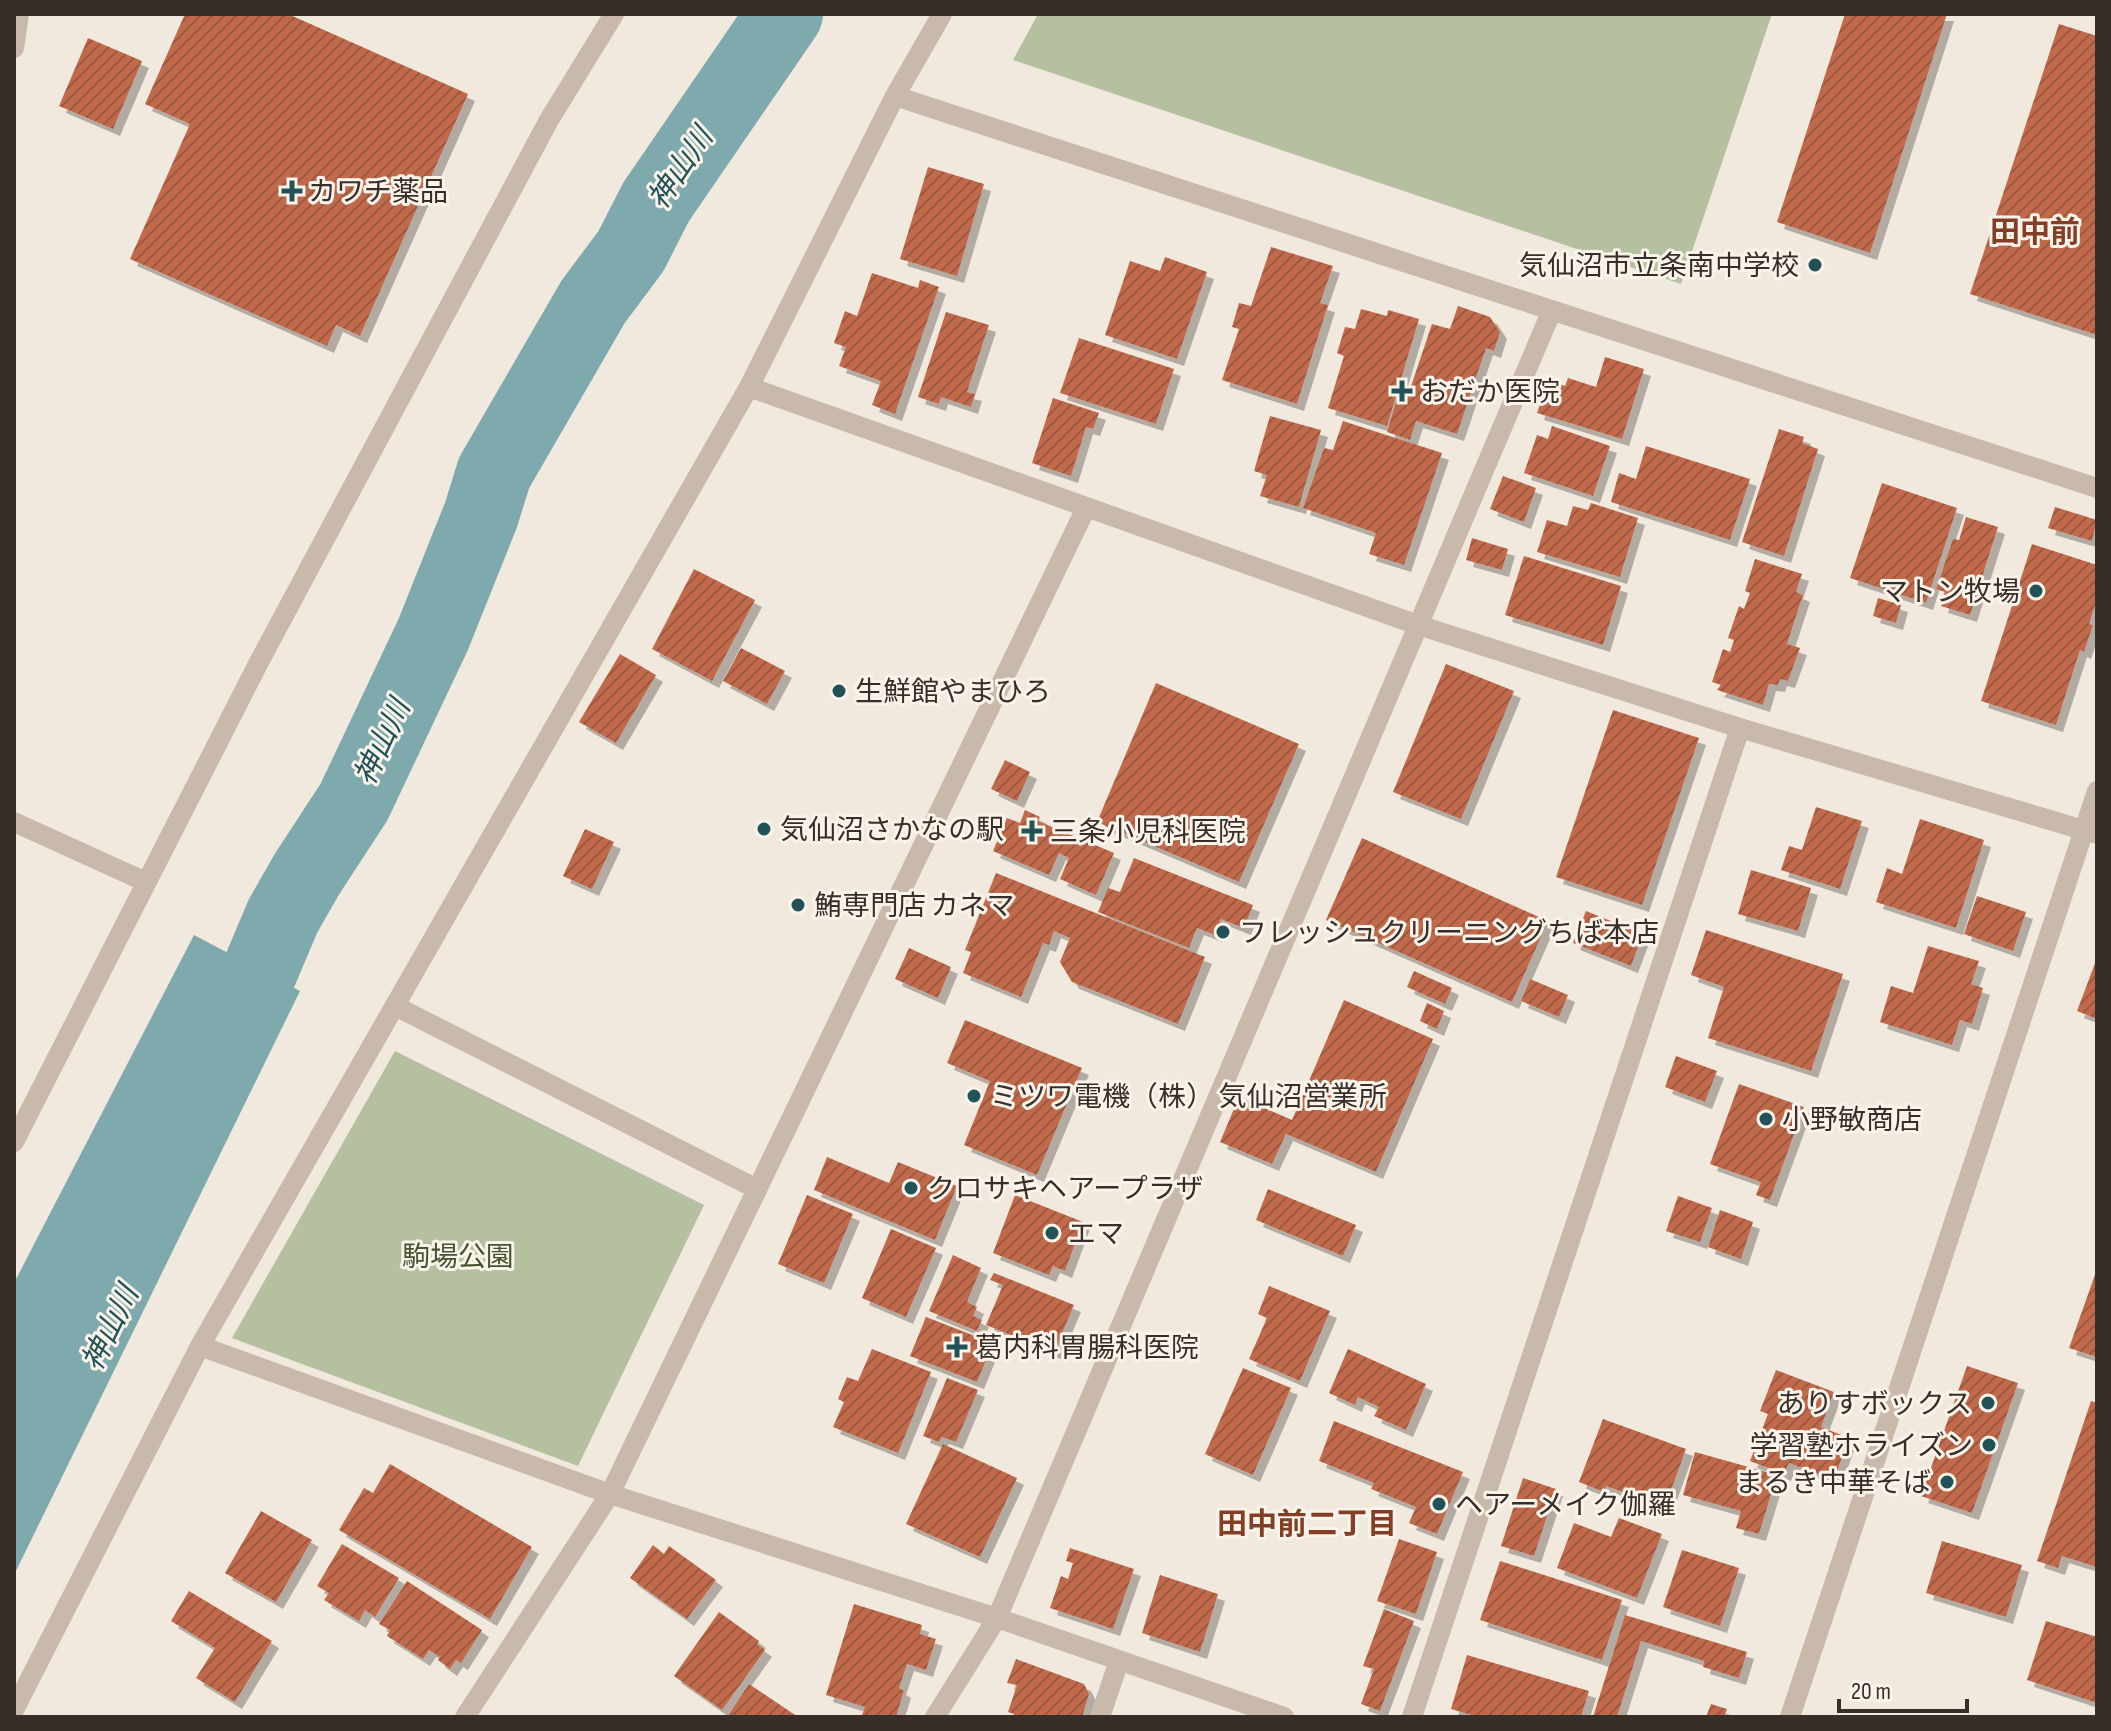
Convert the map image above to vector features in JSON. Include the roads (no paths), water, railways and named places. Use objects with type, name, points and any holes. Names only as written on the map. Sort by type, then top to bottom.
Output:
[{"type":"street","points":[[14,48],[19,14]]},
{"type":"street","points":[[14,1142],[259,662],[549,120],[614,14]]},
{"type":"street","points":[[14,1710],[200,1346],[749,387],[895,96],[942,14]]},
{"type":"street","points":[[895,96],[2097,488]]},
{"type":"street","points":[[935,1717],[997,1618],[1552,310]]},
{"type":"street","points":[[749,387],[1418,625],[1740,728],[2090,832]]},
{"type":"street","points":[[465,1717],[610,1494],[1086,508]]},
{"type":"street","points":[[1412,1717],[1740,728]]},
{"type":"street","points":[[1790,1717],[2090,832],[2097,791]]},
{"type":"street","points":[[14,822],[146,882]]},
{"type":"street","points":[[395,1006],[757,1189]]},
{"type":"street","points":[[200,1346],[610,1494],[997,1618],[1284,1717]]},
{"type":"street","points":[[1100,1717],[1119,1661]]},
{"type":"water","points":[[194,935],[300,991],[14,1575],[14,1283]]},
{"type":"waterway","name":"神山川","points":[[220,1065],[283,916],[354,802],[433,635],[481,515],[494,473],[593,302],[631,251],[656,202],[785,14]]},
{"type":"place","name":"カワチ薬品","points":[[292,191]]},
{"type":"place","name":"気仙沼市立条南中学校","points":[[1815,265]]},
{"type":"place","name":"おだか医院","points":[[1402,391]]},
{"type":"place","name":"マトン牧場","points":[[2036,591]]},
{"type":"place","name":"生鮮館やまひろ","points":[[839,691]]},
{"type":"place","name":"気仙沼さかなの駅","points":[[764,829]]},
{"type":"place","name":"三条小児科医院","points":[[1032,831]]},
{"type":"place","name":"鮪専門店 カネマ","points":[[798,905]]},
{"type":"place","name":"フレッシュクリーニングちば本店","points":[[1223,932]]},
{"type":"place","name":"ミツワ電機（株） 気仙沼営業所","points":[[974,1096]]},
{"type":"place","name":"小野敏商店","points":[[1766,1119]]},
{"type":"place","name":"クロサキヘアープラザ","points":[[911,1188]]},
{"type":"place","name":"エマ","points":[[1052,1233]]},
{"type":"place","name":"葛内科胃腸科医院","points":[[957,1347]]},
{"type":"place","name":"ありすボックス","points":[[1988,1403]]},
{"type":"place","name":"学習塾ホライズン","points":[[1989,1445]]},
{"type":"place","name":"まるき中華そば","points":[[1947,1482]]},
{"type":"place","name":"ヘアーメイク伽羅","points":[[1439,1504]]},
{"type":"district","name":"田中前","points":[[2035,232]]},
{"type":"district","name":"田中前二丁目","points":[[1307,1524]]},
{"type":"park label","name":"駒場公園","points":[[458,1256]]}]
